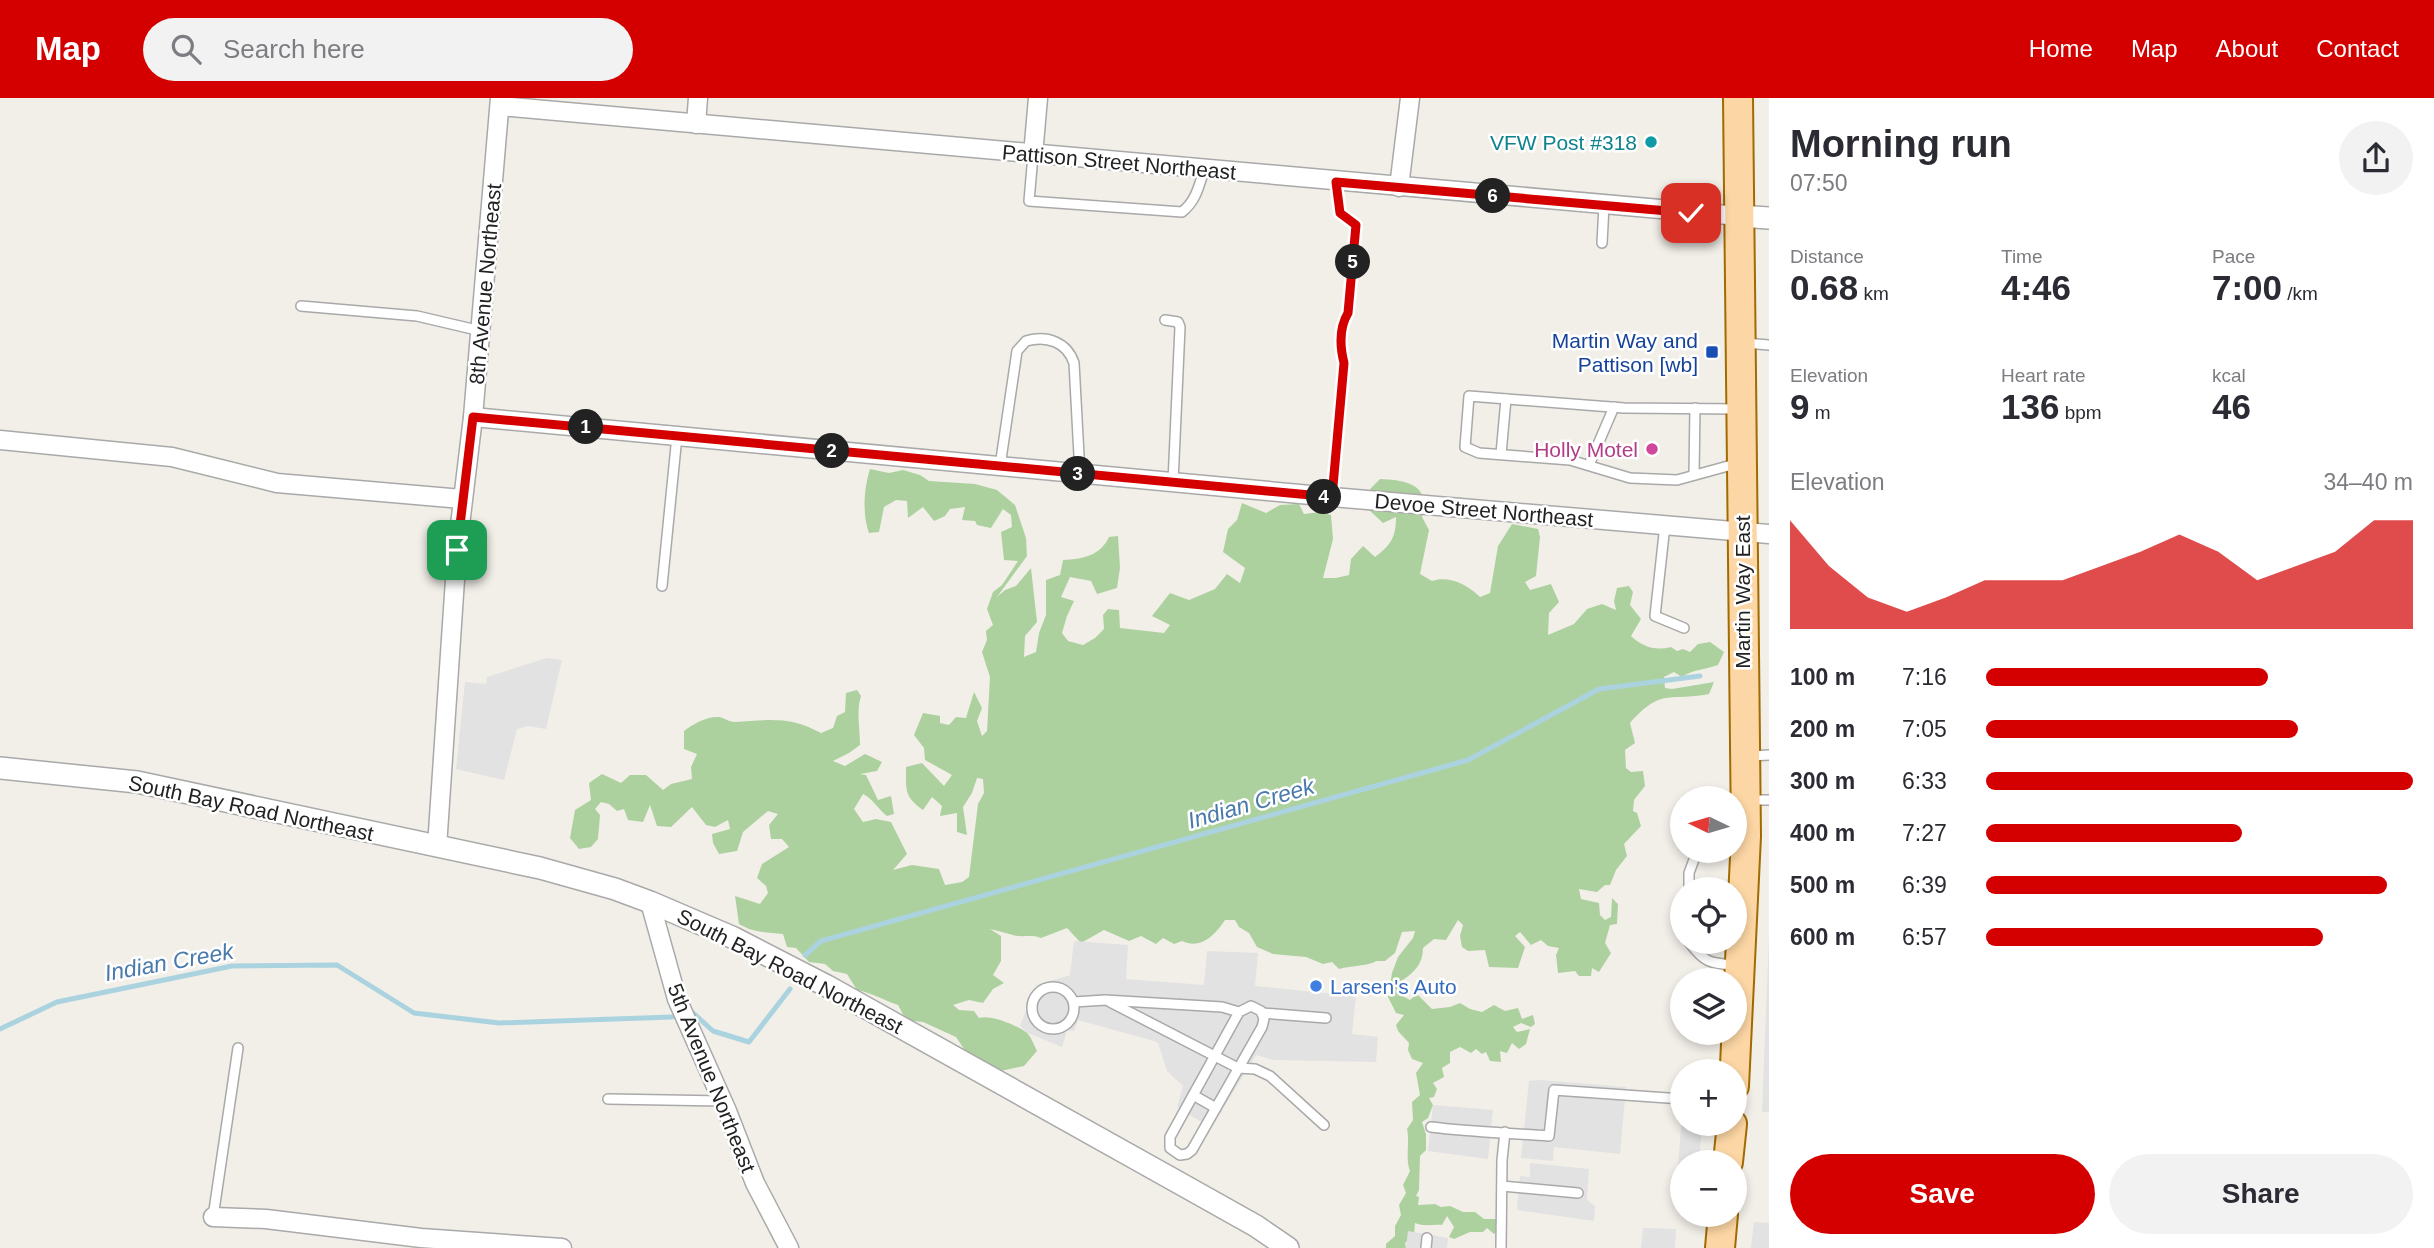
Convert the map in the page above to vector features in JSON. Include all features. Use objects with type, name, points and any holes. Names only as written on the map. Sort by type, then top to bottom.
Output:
[{"type":"main road","name":"Martin Way East","points":[[1738,98],[1741,463],[1756,533],[1757,800],[1747,829]]},
{"type":"main road","name":"Martin Way East","points":[[1735,1059],[1740,965],[1740,863]]},
{"type":"main road","points":[[1720,1248],[1722,1227]]},
{"type":"street","points":[[696,124],[698,98]]},
{"type":"street","points":[[1033,155],[1038,98]]},
{"type":"street","points":[[1399,187],[1410,98]]},
{"type":"street","name":"Pattison Street Northeast","points":[[500,102],[696,124],[1739,216]]},
{"type":"street","name":"8th Avenue Northeast","points":[[437,847],[462,499],[473,417],[500,102]]},
{"type":"street","points":[[1739,216],[1769,218]]},
{"type":"street","name":"Devoe Street Northeast","points":[[473,417],[1332,497],[1756,533]]},
{"type":"street","points":[[0,440],[172,457],[277,483],[462,499]]},
{"type":"street","name":"South Bay Road Northeast","points":[[0,768],[137,782],[540,868],[650,902],[734,938],[827,986],[1256,1226],[1288,1248]]},
{"type":"street","name":"5th Avenue Northeast","points":[[650,902],[677,999],[723,1101],[755,1183],[789,1248]]},
{"type":"street","points":[[213,1217],[266,1219],[420,1243],[562,1248]]},
{"type":"lane","points":[[1033,155],[1029,201],[1182,212],[1197,193],[1204,170]]},
{"type":"lane","points":[[1332,497],[1344,363],[1341,351],[1342,322],[1348,313],[1356,225],[1340,213],[1336,182]]},
{"type":"lane","points":[[1602,243],[1604,205]]},
{"type":"lane","points":[[301,306],[417,316],[481,331]]},
{"type":"lane","points":[[1165,320],[1178,322],[1180,327],[1173,482]]},
{"type":"lane","points":[[1000,466],[1017,351],[1026,341],[1040,339],[1055,341],[1065,347],[1074,363],[1080,474]]},
{"type":"lane","points":[[1740,343],[1769,345]]},
{"type":"lane","points":[[1740,409],[1614,407],[1469,396],[1465,447],[1479,453],[1570,460],[1630,478],[1677,480],[1741,463]]},
{"type":"lane","points":[[1501,454],[1506,399]]},
{"type":"lane","points":[[1589,466],[1614,407]]},
{"type":"lane","points":[[1694,474],[1695,408]]},
{"type":"lane","points":[[662,586],[677,436]]},
{"type":"lane","points":[[1665,525],[1655,617],[1684,628]]},
{"type":"lane","points":[[1698,954],[1711,964],[1740,965]]},
{"type":"lane","points":[[1059,987],[1070,995],[1074,1002],[1073,1016],[1069,1022],[1057,1029],[1044,1028],[1031,1011],[1034,997],[1045,988],[1059,987]]},
{"type":"lane","points":[[1105,1000],[1238,1068],[1255,1069],[1270,1076],[1324,1125]]},
{"type":"lane","points":[[1074,1002],[1105,1000],[1222,1007],[1240,1012]]},
{"type":"lane","points":[[1251,1006],[1262,1013],[1262,1027],[1192,1150],[1183,1155],[1176,1154],[1170,1148],[1168,1140],[1240,1012],[1251,1006]]},
{"type":"lane","points":[[1262,1013],[1326,1018]]},
{"type":"lane","points":[[213,1217],[238,1048]]},
{"type":"lane","points":[[1431,1127],[1491,1134],[1505,1132],[1549,1136],[1554,1090],[1670,1098]]},
{"type":"lane","points":[[1193,1095],[1216,1108]]},
{"type":"lane","points":[[608,1099],[723,1101]]},
{"type":"lane","points":[[1501,1248],[1505,1132]]},
{"type":"lane","points":[[1165,1175],[1176,1154]]},
{"type":"lane","points":[[1502,1186],[1578,1193]]},
{"type":"green space","points":[[870,469],[889,473],[903,470],[929,481],[975,484],[997,490],[1015,505],[1026,538],[1027,556],[997,597],[1016,586],[1031,568],[1037,622],[1025,636],[1024,657],[1036,652],[1046,615],[1046,580],[1060,575],[1063,560],[1077,559],[1096,552],[1109,537],[1118,536],[1120,568],[1117,588],[1097,594],[1091,581],[1070,577],[1061,597],[1074,601],[1062,633],[1068,641],[1083,645],[1095,638],[1104,629],[1103,615],[1108,609],[1119,610],[1120,628],[1164,633],[1170,625],[1152,616],[1170,593],[1189,600],[1215,589],[1227,574],[1240,583],[1245,568],[1223,552],[1228,529],[1237,520],[1242,503],[1266,513],[1280,505],[1299,504],[1304,514],[1320,512],[1331,515],[1333,539],[1323,578],[1349,575],[1351,559],[1363,546],[1375,557],[1394,535],[1396,517],[1383,523],[1369,510],[1377,496],[1370,489],[1380,479],[1407,483],[1420,491],[1424,506],[1422,517],[1429,530],[1420,574],[1432,581],[1445,579],[1458,582],[1480,597],[1490,593],[1498,546],[1512,524],[1538,529],[1540,537],[1536,576],[1525,582],[1530,590],[1551,584],[1559,602],[1549,613],[1548,635],[1574,624],[1587,609],[1602,604],[1616,610],[1614,601],[1617,588],[1629,586],[1633,592],[1630,605],[1641,619],[1631,636],[1636,640],[1650,647],[1671,647],[1677,651],[1683,649],[1690,652],[1698,644],[1710,642],[1724,652],[1718,665],[1690,672],[1682,677],[1674,672],[1664,677],[1665,688],[1672,689],[1714,682],[1709,694],[1658,700],[1630,723],[1635,743],[1625,750],[1626,768],[1631,772],[1643,771],[1645,786],[1634,800],[1633,811],[1637,813],[1641,826],[1624,844],[1627,856],[1616,870],[1610,885],[1605,885],[1597,892],[1579,889],[1581,899],[1599,903],[1600,915],[1605,920],[1611,917],[1612,898],[1618,904],[1617,924],[1610,925],[1605,943],[1611,953],[1599,972],[1592,968],[1591,976],[1579,976],[1575,971],[1558,973],[1556,955],[1559,948],[1548,946],[1541,940],[1531,945],[1520,932],[1515,936],[1525,947],[1518,968],[1489,967],[1485,950],[1468,951],[1462,947],[1460,936],[1463,925],[1458,920],[1446,940],[1434,939],[1423,948],[1417,968],[1401,981],[1401,995],[1410,1000],[1417,994],[1432,1009],[1460,1003],[1482,1012],[1494,1005],[1505,1011],[1518,1008],[1522,1019],[1533,1015],[1535,1024],[1531,1027],[1521,1023],[1513,1027],[1517,1032],[1530,1029],[1526,1044],[1519,1049],[1512,1043],[1507,1053],[1500,1051],[1501,1062],[1490,1061],[1486,1052],[1482,1054],[1476,1049],[1471,1053],[1460,1047],[1450,1052],[1450,1063],[1442,1068],[1444,1077],[1433,1083],[1437,1089],[1434,1097],[1429,1098],[1433,1105],[1428,1118],[1422,1122],[1426,1134],[1426,1150],[1420,1156],[1419,1190],[1416,1196],[1419,1197],[1418,1205],[1450,1206],[1463,1212],[1475,1212],[1484,1219],[1497,1219],[1498,1230],[1494,1234],[1487,1228],[1483,1232],[1470,1232],[1454,1239],[1449,1237],[1454,1227],[1447,1216],[1442,1225],[1415,1223],[1414,1235],[1405,1243],[1406,1248],[1386,1248],[1386,1244],[1395,1236],[1395,1226],[1401,1215],[1399,1205],[1406,1193],[1403,1185],[1410,1171],[1407,1129],[1413,1120],[1412,1102],[1420,1095],[1416,1073],[1423,1063],[1412,1059],[1408,1050],[1409,1043],[1396,1025],[1404,1015],[1396,1013],[1388,997],[1398,957],[1413,938],[1415,931],[1402,932],[1395,953],[1385,961],[1339,969],[1332,962],[1323,964],[1306,957],[1273,954],[1257,947],[1249,933],[1239,927],[1235,920],[1225,920],[1207,940],[1195,944],[1182,941],[1174,944],[1163,938],[1156,944],[1141,936],[1129,941],[1104,930],[1081,943],[1067,928],[1041,938],[1016,936],[990,929],[1001,936],[1001,961],[993,975],[1004,983],[993,989],[983,1003],[969,1000],[953,1005],[959,1010],[974,1011],[979,1018],[996,1019],[1022,1029],[1037,1051],[1024,1066],[991,1073],[974,1064],[956,1037],[923,1022],[906,1020],[898,1005],[857,990],[847,974],[833,971],[825,964],[809,962],[796,948],[787,947],[783,934],[755,931],[739,924],[735,896],[760,904],[768,893],[766,886],[757,878],[762,864],[789,847],[782,839],[771,839],[769,825],[778,814],[768,811],[743,832],[737,851],[719,854],[712,834],[730,829],[728,820],[715,827],[706,825],[692,807],[671,827],[657,826],[650,805],[643,822],[628,820],[624,809],[617,811],[609,804],[601,802],[595,809],[600,815],[598,839],[591,847],[579,849],[570,838],[575,810],[591,800],[589,783],[602,774],[621,783],[630,775],[646,775],[663,790],[671,784],[692,779],[691,767],[697,754],[684,749],[684,731],[696,723],[714,717],[735,722],[779,720],[821,733],[833,728],[837,716],[845,712],[846,693],[857,690],[861,696],[858,714],[860,745],[833,761],[845,766],[865,754],[882,762],[877,771],[860,774],[866,775],[878,800],[891,796],[894,814],[887,816],[863,794],[854,809],[863,822],[876,819],[891,822],[907,854],[893,870],[912,865],[939,869],[945,885],[962,882],[969,877],[978,804],[984,793],[983,779],[977,778],[963,807],[967,835],[957,832],[957,813],[940,816],[942,806],[932,797],[923,810],[912,801],[906,787],[906,767],[922,763],[944,786],[952,775],[925,760],[924,748],[914,735],[923,713],[940,716],[940,723],[949,725],[956,717],[966,718],[974,692],[982,708],[977,721],[982,736],[987,731],[990,677],[982,652],[987,640],[986,631],[993,625],[987,609],[993,592],[1002,585],[1018,561],[1004,560],[1001,532],[1012,527],[1011,515],[1003,509],[991,528],[977,525],[975,521],[962,520],[965,507],[950,509],[945,516],[934,521],[923,507],[908,518],[907,501],[896,500],[884,507],[879,532],[869,533],[865,518],[865,501]]},
{"type":"shaded area","points":[[547,658],[562,660],[546,729],[528,726],[517,729],[504,780],[456,769],[465,682],[486,684],[487,677]]},
{"type":"shaded area","points":[[1769,937],[1769,1112],[1762,1112]]},
{"type":"shaded area","points":[[1074,941],[1128,945],[1126,979],[1204,985],[1207,951],[1258,953],[1255,986],[1356,996],[1352,1034],[1378,1037],[1376,1062],[1274,1060],[1256,1055],[1211,1128],[1177,1107],[1183,1086],[1167,1071],[1158,1043],[1078,1020],[1074,1031],[1067,1030],[1062,1047],[1028,1033],[1020,1026],[1036,985],[1070,975]]},
{"type":"shaded area","points":[[1529,1081],[1626,1087],[1620,1154],[1554,1147],[1553,1161],[1521,1158]]},
{"type":"shaded area","points":[[1433,1105],[1493,1110],[1488,1159],[1428,1151]]},
{"type":"shaded area","points":[[1680,1136],[1701,1136],[1700,1150],[1679,1150]]},
{"type":"shaded area","points":[[1530,1163],[1589,1169],[1587,1200],[1595,1206],[1594,1221],[1517,1210],[1520,1176],[1530,1177]]},
{"type":"shaded area","points":[[1754,1222],[1769,1223],[1769,1248],[1751,1248]]},
{"type":"shaded area","points":[[1643,1228],[1676,1229],[1675,1248],[1641,1248]]},
{"type":"shaded area","points":[[1408,1231],[1448,1238],[1447,1248],[1406,1248]]},
{"type":"waterway","name":"Indian Creek","points":[[805,955],[821,941],[1468,760],[1599,689],[1700,676]]},
{"type":"waterway","name":"Indian Creek","points":[[0,1029],[57,1002],[232,966],[337,965],[414,1013],[499,1023],[672,1017]]},
{"type":"waterway","name":"Indian Creek","points":[[692,1012],[713,1031],[749,1042],[790,989]]},
{"type":"place","name":"VFW Post #318","points":[[1651,142]]},
{"type":"place","name":"Martin Way and Pattison [wb]","points":[[1712,352]]},
{"type":"place","name":"Holly Motel","points":[[1652,449]]},
{"type":"place","name":"Larsen's Auto","points":[[1316,986]]},
{"type":"route","points":[[457,550],[473,417],[1332,497],[1344,363],[1341,351],[1342,322],[1348,313],[1356,225],[1340,213],[1336,182],[1691,213]]}]
